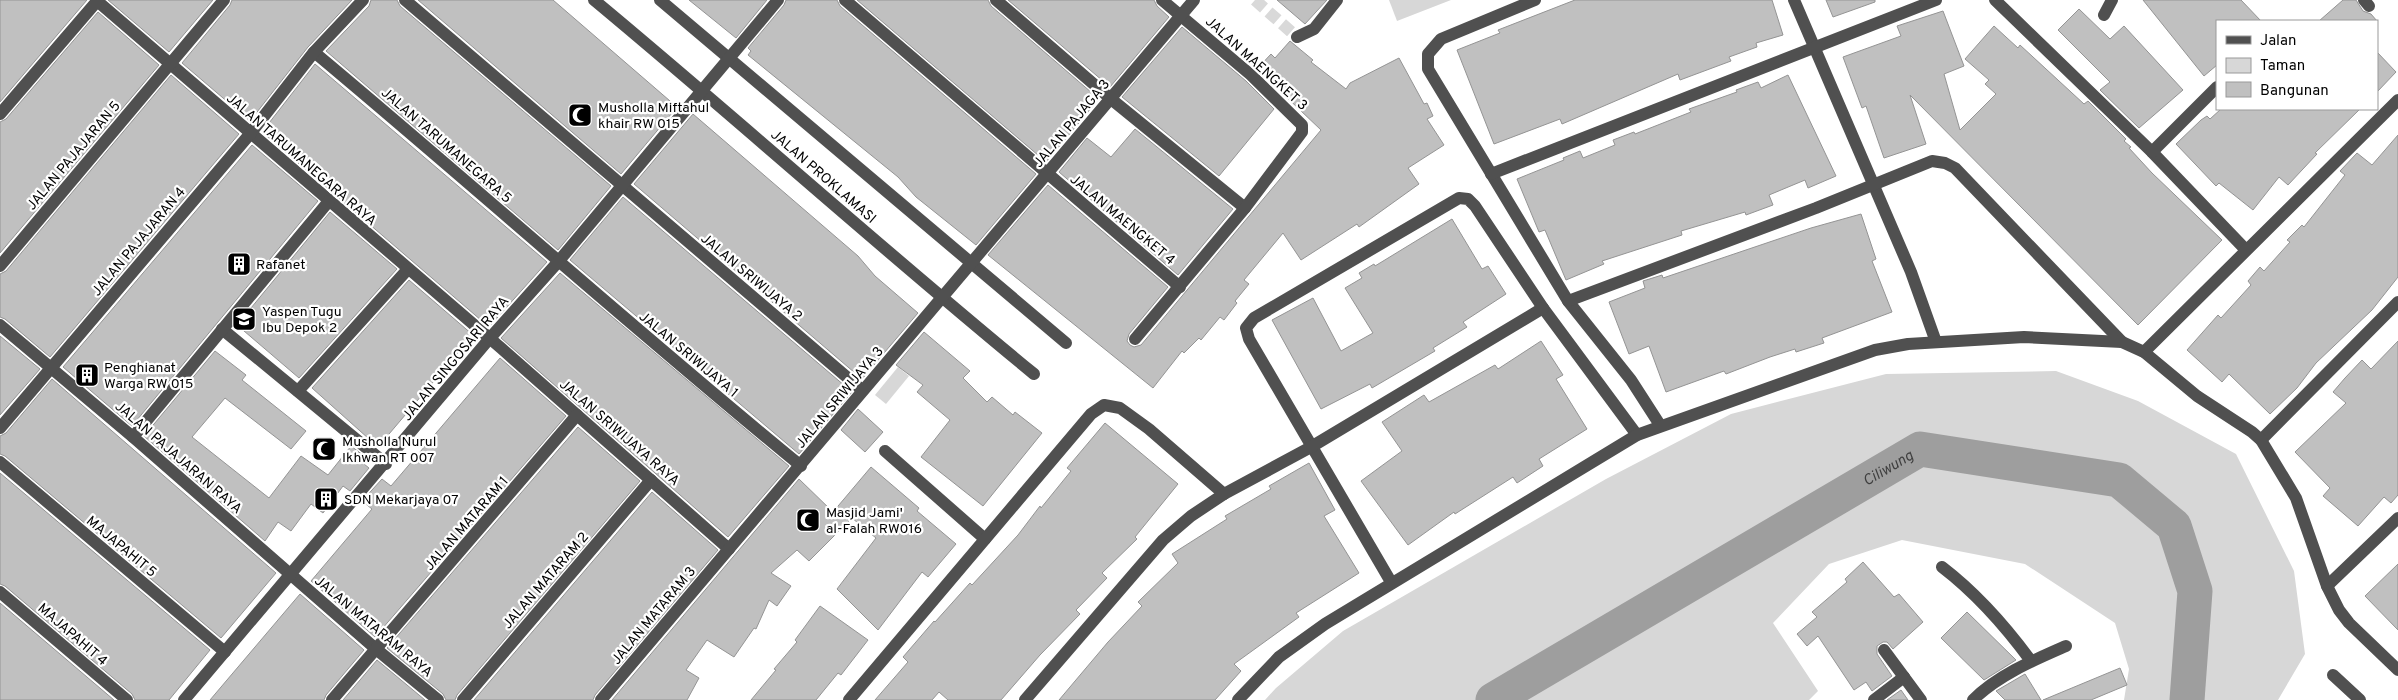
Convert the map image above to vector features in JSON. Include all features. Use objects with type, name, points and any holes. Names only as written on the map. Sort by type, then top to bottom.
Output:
[{"type":"street","name":"JALAN TARUMANEGARA RAYA","points":[[97,0],[329,202],[490,338]]},
{"type":"street","points":[[0,114],[97,0]]},
{"type":"street","name":"JALAN PAJAJARAN 5","points":[[0,266],[224,0]]},
{"type":"street","name":"JALAN PAJAJARAN 4","points":[[0,428],[250,134],[314,52],[363,0]]},
{"type":"street","name":"JALAN SRIWIJAYA 2","points":[[405,0],[862,390]]},
{"type":"street","name":"JALAN PROKLAMASI","points":[[594,0],[703,91],[942,299],[1034,374]]},
{"type":"street","name":"JALAN PROKLAMASI","points":[[660,0],[1066,343]]},
{"type":"street","name":"JALAN SINGOSARI RAYA","points":[[184,700],[386,464],[490,338],[558,262],[730,60],[778,0]]},
{"type":"street","name":"JALAN MAENGKET 4","points":[[845,0],[1180,287]]},
{"type":"street","points":[[996,0],[1111,99],[1245,208],[1135,340]]},
{"type":"street","name":"JALAN MAENGKET 3","points":[[1162,0],[1258,81],[1302,125],[1302,132],[1245,208]]},
{"type":"street","name":"JALAN PAJAGA 3","points":[[972,264],[1194,0]]},
{"type":"street","points":[[1297,37],[1314,29],[1337,0]]},
{"type":"street","points":[[1535,0],[1441,39],[1428,54],[1428,69],[1568,300],[1631,380],[1660,425]]},
{"type":"street","points":[[1794,0],[1911,272],[1936,342]]},
{"type":"street","points":[[1491,174],[1936,0]]},
{"type":"street","points":[[1995,0],[2152,152],[2246,250]]},
{"type":"street","points":[[2104,15],[2112,0]]},
{"type":"street","name":"JALAN TARUMANEGARA 5","points":[[314,52],[444,161],[558,262]]},
{"type":"street","points":[[2152,152],[2216,88]]},
{"type":"street","points":[[2144,352],[2398,100]]},
{"type":"street","points":[[1568,300],[1874,185],[1932,161],[1945,163],[1955,168],[2122,342]]},
{"type":"street","points":[[1391,582],[1248,339],[1246,328],[1254,318],[1459,198],[1468,198],[1543,308],[1637,435]]},
{"type":"street","points":[[133,437],[329,202]]},
{"type":"street","name":"JALAN SRIWIJAYA 1","points":[[558,262],[801,466]]},
{"type":"street","name":"JALAN SRIWIJAYA 3","points":[[729,549],[801,466],[862,390],[972,264]]},
{"type":"street","points":[[298,391],[408,269]]},
{"type":"street","points":[[2261,440],[2398,302]]},
{"type":"street","points":[[1025,700],[1163,540],[1191,516],[1224,494],[1310,447],[1543,308]]},
{"type":"street","name":"JALAN PAJAJARAN RAYA","points":[[0,325],[133,437],[291,575]]},
{"type":"street","points":[[222,329],[386,464]]},
{"type":"street","points":[[1238,700],[1279,657],[1325,624],[1391,582],[1637,435],[1660,425],[1762,392],[1875,350],[1936,342],[2024,337],[2122,342],[2144,352],[2198,396],[2261,440],[2296,498],[2327,586],[2339,610],[2349,623],[2398,670]]},
{"type":"street","name":"JALAN SRIWIJAYA RAYA","points":[[490,338],[729,549]]},
{"type":"street","points":[[849,700],[1091,414],[1104,405],[1120,408],[1142,424],[1224,494]]},
{"type":"street","name":"JALAN MATARAM 1","points":[[332,700],[578,415]]},
{"type":"street","points":[[885,451],[986,539]]},
{"type":"street","name":"MAJAPAHIT 5","points":[[0,462],[225,652]]},
{"type":"street","name":"JALAN MATARAM 2","points":[[463,700],[651,480]]},
{"type":"street","points":[[2327,586],[2398,518]]},
{"type":"street","name":"JALAN MATARAM 3","points":[[601,700],[729,549]]},
{"type":"street","points":[[1942,567],[1962,583],[2014,638],[2031,661]]},
{"type":"street","name":"JALAN MATARAM RAYA","points":[[291,575],[438,700]]},
{"type":"street","name":"MAJAPAHIT 4","points":[[0,592],[127,700]]},
{"type":"street","points":[[1973,700],[1983,690],[2031,661],[2066,646]]},
{"type":"street","points":[[1884,650],[1921,700]]},
{"type":"street","points":[[2333,675],[2360,700]]},
{"type":"street","points":[[1874,700],[1904,677]]},
{"type":"green space","points":[[1389,0],[1451,0],[1397,21]]},
{"type":"green space","points":[[898,367],[909,376],[886,404],[875,395]]},
{"type":"green space","points":[[2056,371],[2138,401],[2236,454],[2294,571],[2305,654],[2278,700],[2124,700],[2129,669],[2115,623],[2025,564],[1902,540],[1829,564],[1773,623],[1818,691],[1809,700],[1265,700],[1276,688],[1343,631],[1606,479],[1731,414],[1886,374]]},
{"type":"building","points":[[0,0],[87,0],[0,102]]},
{"type":"building","points":[[108,0],[213,0],[169,52]]},
{"type":"building","points":[[232,0],[352,0],[308,47],[250,121],[182,63],[230,5]]},
{"type":"building","points":[[371,0],[397,0],[400,6],[611,186],[558,250],[326,51],[369,6]]},
{"type":"building","points":[[418,0],[553,0],[677,107],[621,174]]},
{"type":"building","points":[[689,0],[767,0],[736,38]]},
{"type":"building","points":[[786,0],[837,0],[840,6],[1036,174],[976,245],[916,197],[898,177],[748,55],[751,51],[748,48],[784,5]]},
{"type":"building","points":[[857,0],[988,0],[991,6],[1099,99],[1046,162]]},
{"type":"building","points":[[1008,0],[1154,0],[1157,6],[1169,17],[1110,87]]},
{"type":"building","points":[[1277,0],[1327,0],[1305,24]]},
{"type":"building","points":[[1575,0],[1772,0],[1783,35],[1756,43],[1757,47],[1729,57],[1731,61],[1680,80],[1678,74],[1562,124],[1560,119],[1494,144],[1457,50],[1500,33],[1498,30]]},
{"type":"building","points":[[1826,0],[1875,0],[1875,2],[1833,17]]},
{"type":"building","points":[[2143,0],[2241,0],[2260,20],[2216,20],[2216,66],[2204,76]]},
{"type":"building","points":[[2343,0],[2356,0],[2363,11],[2371,14],[2376,20],[2320,20]]},
{"type":"building","points":[[2079,9],[2110,39],[2124,26],[2183,90],[2139,128],[2100,90],[2110,82],[2058,30]]},
{"type":"building","points":[[1943,11],[1964,66],[1944,74],[1960,130],[1996,94],[1985,84],[1989,80],[1965,59],[1994,26],[2018,48],[2020,45],[2084,104],[2088,101],[2126,139],[2124,141],[2131,147],[2129,148],[2152,173],[2222,240],[2138,325],[1910,95],[1926,144],[1884,158],[1866,106],[1862,108],[1843,57],[1901,36],[1897,26]]},
{"type":"building","points":[[98,12],[159,65],[0,253],[0,122],[6,119]]},
{"type":"building","points":[[1182,27],[1246,81],[1274,109],[1219,176],[1122,97]]},
{"type":"building","points":[[1290,41],[1313,60],[1311,62],[1346,89],[1350,83],[1399,58],[1424,104],[1427,103],[1433,116],[1427,119],[1444,145],[1408,168],[1419,184],[1359,227],[1357,224],[1301,260],[1283,233],[1244,280],[1249,284],[1235,301],[1237,303],[1224,320],[1220,317],[1201,340],[1199,338],[1184,353],[1182,351],[1153,388],[988,255],[1048,185],[1168,287],[1129,334],[1127,341],[1130,345],[1134,347],[1141,345],[1321,130],[1257,69],[1271,54],[1275,58]]},
{"type":"building","points":[[2378,53],[2396,72],[2378,91]]},
{"type":"building","points":[[315,64],[547,262],[489,327],[262,132]]},
{"type":"building","points":[[171,75],[239,134],[50,357],[5,319],[0,317],[0,274],[6,271]]},
{"type":"building","points":[[1788,75],[1836,176],[1808,188],[1805,180],[1769,195],[1773,205],[1746,215],[1745,212],[1681,231],[1682,235],[1602,261],[1604,264],[1566,280],[1545,230],[1539,232],[1517,179],[1564,160],[1563,158],[1580,151],[1583,158],[1615,145],[1613,140],[1634,132],[1635,134],[1691,112],[1689,109],[1737,92],[1736,90],[1758,82],[1761,88]]},
{"type":"building","points":[[2220,110],[2359,110],[2315,153],[2317,154],[2288,185],[2279,177],[2253,210],[2219,183],[2216,186],[2176,144],[2201,120],[2207,116],[2210,119]]},
{"type":"building","points":[[693,114],[858,256],[875,276],[918,313],[862,379],[634,184]]},
{"type":"building","points":[[1135,129],[1233,209],[1178,275],[1059,172],[1087,138],[1111,157]]},
{"type":"building","points":[[2398,135],[2398,277],[2372,310],[2316,363],[2297,388],[2270,414],[2229,374],[2222,382],[2187,350],[2218,315],[2221,318],[2251,285],[2248,281],[2260,267],[2264,271],[2290,242],[2287,240],[2302,225],[2304,227],[2345,175],[2340,171],[2357,153],[2372,165]]},
{"type":"building","points":[[252,145],[318,201],[132,426],[63,367]]},
{"type":"building","points":[[623,197],[852,392],[799,454],[570,260]]},
{"type":"building","points":[[330,212],[397,269],[299,378],[237,325]]},
{"type":"building","points":[[1861,214],[1876,259],[1872,261],[1892,312],[1822,338],[1824,343],[1796,352],[1795,349],[1726,374],[1724,371],[1666,392],[1649,346],[1629,354],[1609,302],[1645,288],[1643,281],[1662,275],[1663,278],[1811,228]]},
{"type":"building","points":[[1452,219],[1482,269],[1488,266],[1506,294],[1463,322],[1467,327],[1433,348],[1435,351],[1372,388],[1370,384],[1321,409],[1272,320],[1313,298],[1341,351],[1373,333],[1345,288],[1362,278],[1359,273],[1374,264],[1375,266]]},
{"type":"building","points":[[560,273],[789,466],[728,537],[501,338]]},
{"type":"building","points":[[409,280],[473,335],[378,447],[312,388]]},
{"type":"building","points":[[924,332],[970,371],[963,378],[987,402],[992,397],[1013,415],[1015,412],[1042,433],[983,506],[921,457],[950,420],[917,392],[923,385],[896,365]]},
{"type":"building","points":[[0,336],[40,369],[0,415]]},
{"type":"building","points":[[1541,341],[1563,375],[1556,379],[1587,429],[1539,459],[1543,466],[1517,483],[1513,477],[1455,514],[1454,512],[1408,545],[1361,481],[1402,451],[1382,422],[1424,395],[1429,402],[1495,365],[1498,369]]},
{"type":"building","points":[[2398,341],[2398,495],[2391,503],[2384,497],[2358,526],[2323,496],[2330,488],[2295,452],[2346,403],[2333,392],[2345,378],[2362,360],[2371,369]]},
{"type":"building","points":[[215,351],[246,375],[242,380],[306,431],[291,449],[225,398],[192,437],[269,498],[301,456],[328,475],[351,446],[368,459],[364,464],[369,468],[350,491],[343,486],[323,513],[311,504],[291,531],[278,522],[265,541],[144,436]]},
{"type":"building","points":[[500,358],[566,416],[375,637],[311,581],[372,509],[362,501],[382,479],[391,486]]},
{"type":"building","points":[[52,379],[276,573],[221,638],[5,456],[0,454],[0,436],[6,433]]},
{"type":"building","points":[[858,409],[883,432],[865,452],[841,430]]},
{"type":"building","points":[[1105,423],[1178,484],[1135,537],[1137,539],[1102,573],[1107,578],[1076,610],[1080,614],[1040,655],[1001,700],[948,700],[939,692],[932,700],[875,700],[908,662],[903,657],[934,621],[970,583],[972,585],[1018,535],[1040,506],[1041,508],[1071,471],[1067,468]]},
{"type":"building","points":[[578,427],[640,481],[457,695],[455,700],[446,700],[443,694],[387,648]]},
{"type":"building","points":[[1309,463],[1335,510],[1324,516],[1359,573],[1296,613],[1299,617],[1234,664],[1241,671],[1215,700],[1059,700],[1108,642],[1142,606],[1138,602],[1178,563],[1172,554],[1227,519],[1225,516],[1271,489],[1269,486]]},
{"type":"building","points":[[871,467],[919,508],[917,511],[956,544],[928,577],[922,572],[878,630],[837,589],[876,538],[852,518],[809,561],[797,550],[771,573],[791,586],[777,606],[769,600],[756,629],[754,628],[734,657],[707,640],[686,670],[699,678],[687,700],[612,700],[799,479],[833,512]]},
{"type":"building","points":[[0,473],[210,650],[169,700],[135,700],[132,694],[5,586],[0,584]]},
{"type":"building","points":[[652,492],[718,550],[595,695],[593,700],[474,700]]},
{"type":"building","points":[[1863,562],[1894,597],[1899,594],[1923,622],[1893,649],[1887,642],[1877,646],[1877,654],[1892,676],[1872,691],[1866,682],[1854,690],[1818,636],[1807,646],[1797,634],[1817,617],[1812,612],[1847,582],[1845,579]]},
{"type":"building","points":[[2398,564],[2398,630],[2365,596]]},
{"type":"building","points":[[300,594],[364,650],[326,695],[324,700],[210,700]]},
{"type":"building","points":[[0,603],[114,700],[0,700]]},
{"type":"building","points":[[820,606],[868,640],[841,675],[838,673],[816,700],[751,700],[797,642],[795,640]]},
{"type":"building","points":[[1967,612],[2016,660],[1984,680],[1941,638]]},
{"type":"building","points":[[377,660],[425,700],[343,700]]},
{"type":"building","points":[[2120,668],[2127,685],[2091,700],[2043,700]]},
{"type":"building","points":[[2025,674],[2041,700],[2005,700],[1996,691]]},
{"type":"building","points":[[1901,690],[1908,700],[1887,700]]},
{"type":"waterway","name":"Ciliwung","points":[[1493,700],[1920,449],[2119,480],[2174,526],[2195,591],[2187,700]]},
{"type":"tunnel","points":[[1255,0],[1297,37]]},
{"type":"place","name":"Musholla Miftahul khair RW 015","points":[[580,115]]},
{"type":"place","name":"Rafanet","points":[[239,264]]},
{"type":"place","name":"Yaspen Tugu Ibu Depok 2","points":[[244,319]]},
{"type":"place","name":"Penghianat Warga RW 015","points":[[87,375]]},
{"type":"place","name":"Musholla Nurul Ikhwan RT 007","points":[[324,449]]},
{"type":"place","name":"SDN Mekarjaya 07","points":[[326,499]]},
{"type":"place","name":"Masjid Jami' al-Falah RW016","points":[[808,520]]}]
